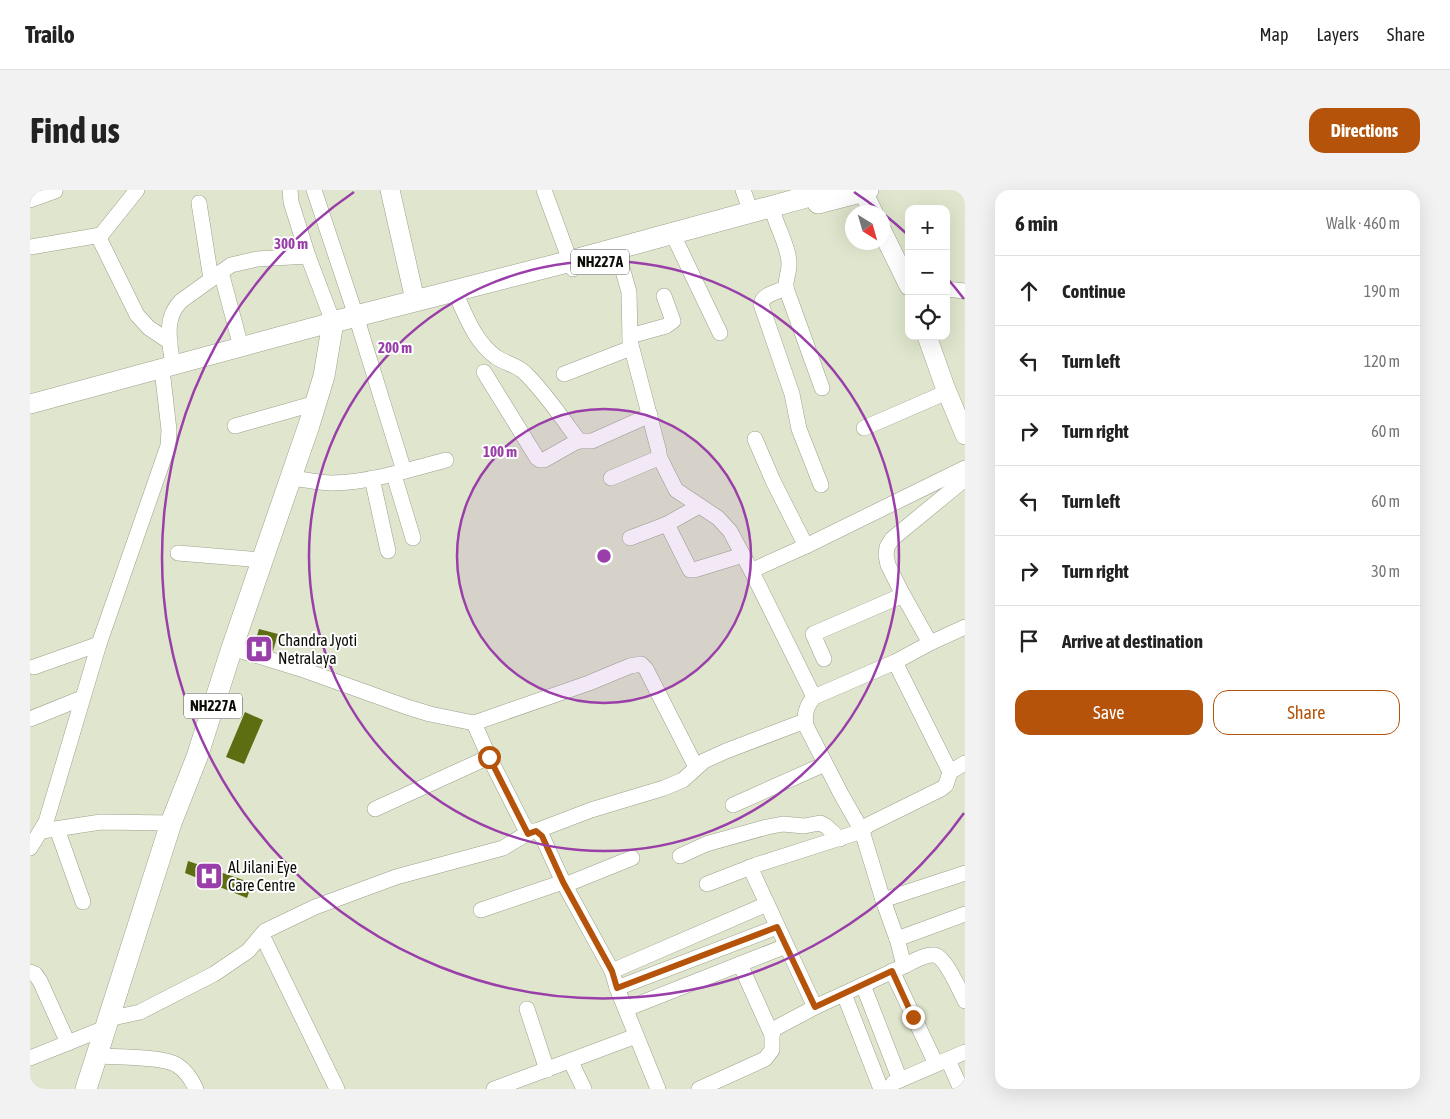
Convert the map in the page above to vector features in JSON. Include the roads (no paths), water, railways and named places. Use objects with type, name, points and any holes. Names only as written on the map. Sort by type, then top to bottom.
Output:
[{"type":"highway","name":"NH227A","points":[[357,320],[458,299],[825,191]]},
{"type":"highway","name":"NH227A","points":[[86,1089],[171,823],[197,757],[232,648],[316,403],[324,376],[332,327],[415,300],[619,256],[864,191]]},
{"type":"main road","points":[[390,190],[415,300]]},
{"type":"main road","points":[[864,191],[870,205]]},
{"type":"main road","points":[[890,247],[905,278]]},
{"type":"main road","points":[[30,404],[168,372],[240,347],[332,327]]},
{"type":"main road","points":[[30,413],[168,372],[332,327]]},
{"type":"main road","points":[[929,340],[947,392],[965,435]]},
{"type":"street","points":[[137,190],[101,235],[101,244],[137,315],[149,328],[170,342]]},
{"type":"street","points":[[290,190],[290,202],[332,327]]},
{"type":"street","points":[[314,190],[357,320],[399,473],[412,538]]},
{"type":"street","points":[[544,190],[572,265]]},
{"type":"street","points":[[743,190],[751,212]]},
{"type":"street","points":[[30,200],[55,191]]},
{"type":"street","points":[[198,203],[216,276],[240,347]]},
{"type":"street","points":[[774,215],[789,258],[785,281],[786,288],[822,388]]},
{"type":"street","points":[[30,247],[101,235]]},
{"type":"street","points":[[676,241],[720,333]]},
{"type":"street","points":[[83,902],[46,822],[99,644],[168,446],[170,316],[174,308],[231,265],[257,259],[308,256]]},
{"type":"street","points":[[619,256],[629,292],[630,342],[659,456],[676,490],[724,524],[730,531],[814,697]]},
{"type":"street","points":[[786,288],[765,297],[761,304],[792,394],[799,429],[821,485]]},
{"type":"street","points":[[950,290],[965,291]]},
{"type":"street","points":[[564,374],[673,321],[664,296]]},
{"type":"street","points":[[458,299],[479,340],[497,357],[526,373],[556,408],[579,441]]},
{"type":"street","points":[[484,372],[540,460],[544,460],[579,441],[592,441],[650,415]]},
{"type":"street","points":[[864,428],[947,392]]},
{"type":"street","points":[[235,426],[316,403]]},
{"type":"street","points":[[754,439],[806,546]]},
{"type":"street","points":[[611,478],[659,456]]},
{"type":"street","points":[[290,478],[330,483],[399,473],[446,460]]},
{"type":"street","points":[[752,572],[965,468]]},
{"type":"street","points":[[372,478],[388,551]]},
{"type":"street","points":[[930,643],[888,565],[887,547],[892,539],[965,479]]},
{"type":"street","points":[[630,538],[667,524],[699,506]]},
{"type":"street","points":[[667,524],[690,570],[743,555]]},
{"type":"street","points":[[178,553],[262,560]]},
{"type":"street","points":[[824,659],[813,634],[903,595]]},
{"type":"street","points":[[961,1089],[942,1062],[898,969],[897,939],[862,831],[825,764],[805,722],[806,709],[814,697],[895,662],[965,627]]},
{"type":"street","points":[[34,667],[99,644]]},
{"type":"street","points":[[232,648],[301,669],[407,707],[474,723],[588,683],[630,666],[641,664],[646,669],[696,767]]},
{"type":"street","points":[[895,662],[950,772]]},
{"type":"street","points":[[30,719],[82,698]]},
{"type":"street","points":[[30,1058],[68,1043],[107,1024],[140,1012],[214,974],[248,951],[262,935],[279,924],[364,888],[410,872],[436,867],[503,848],[532,832],[591,810],[664,788],[683,780],[704,761],[805,722]]},
{"type":"street","points":[[474,723],[489,757],[532,832],[542,836],[564,883],[612,971],[617,988],[658,1089]]},
{"type":"street","points":[[375,808],[489,757]]},
{"type":"street","points":[[708,884],[750,867],[862,831],[868,825],[940,789],[946,784],[950,772],[965,763]]},
{"type":"street","points":[[733,805],[825,764]]},
{"type":"street","points":[[30,848],[49,830],[100,822],[171,823]]},
{"type":"street","points":[[680,856],[706,844],[783,824],[804,826],[820,823],[840,839]]},
{"type":"street","points":[[481,910],[632,858]]},
{"type":"street","points":[[750,867],[815,1007]]},
{"type":"street","points":[[883,900],[965,873]]},
{"type":"street","points":[[612,971],[767,904]]},
{"type":"street","points":[[897,939],[965,914]]},
{"type":"street","points":[[617,988],[777,927]]},
{"type":"street","points":[[262,935],[338,1089]]},
{"type":"street","points":[[626,1009],[786,946]]},
{"type":"street","points":[[699,1089],[765,1059],[772,1050],[774,1029],[863,984],[927,956],[935,955],[940,957],[965,1001]]},
{"type":"street","points":[[740,964],[772,1035]]},
{"type":"street","points":[[30,972],[35,974],[40,982],[68,1043]]},
{"type":"street","points":[[863,984],[900,1080]]},
{"type":"street","points":[[844,994],[881,1088],[965,1052]]},
{"type":"street","points":[[527,1009],[547,1070]]},
{"type":"street","points":[[494,1089],[636,1036]]},
{"type":"street","points":[[96,1056],[166,1060],[177,1065],[186,1073],[196,1089]]},
{"type":"street","points":[[570,1062],[584,1089]]},
{"type":"place","name":"Chandra Jyoti Netralaya","points":[[259,649]]},
{"type":"place","name":"Al Jilani Eye Care Centre","points":[[209,876]]}]
